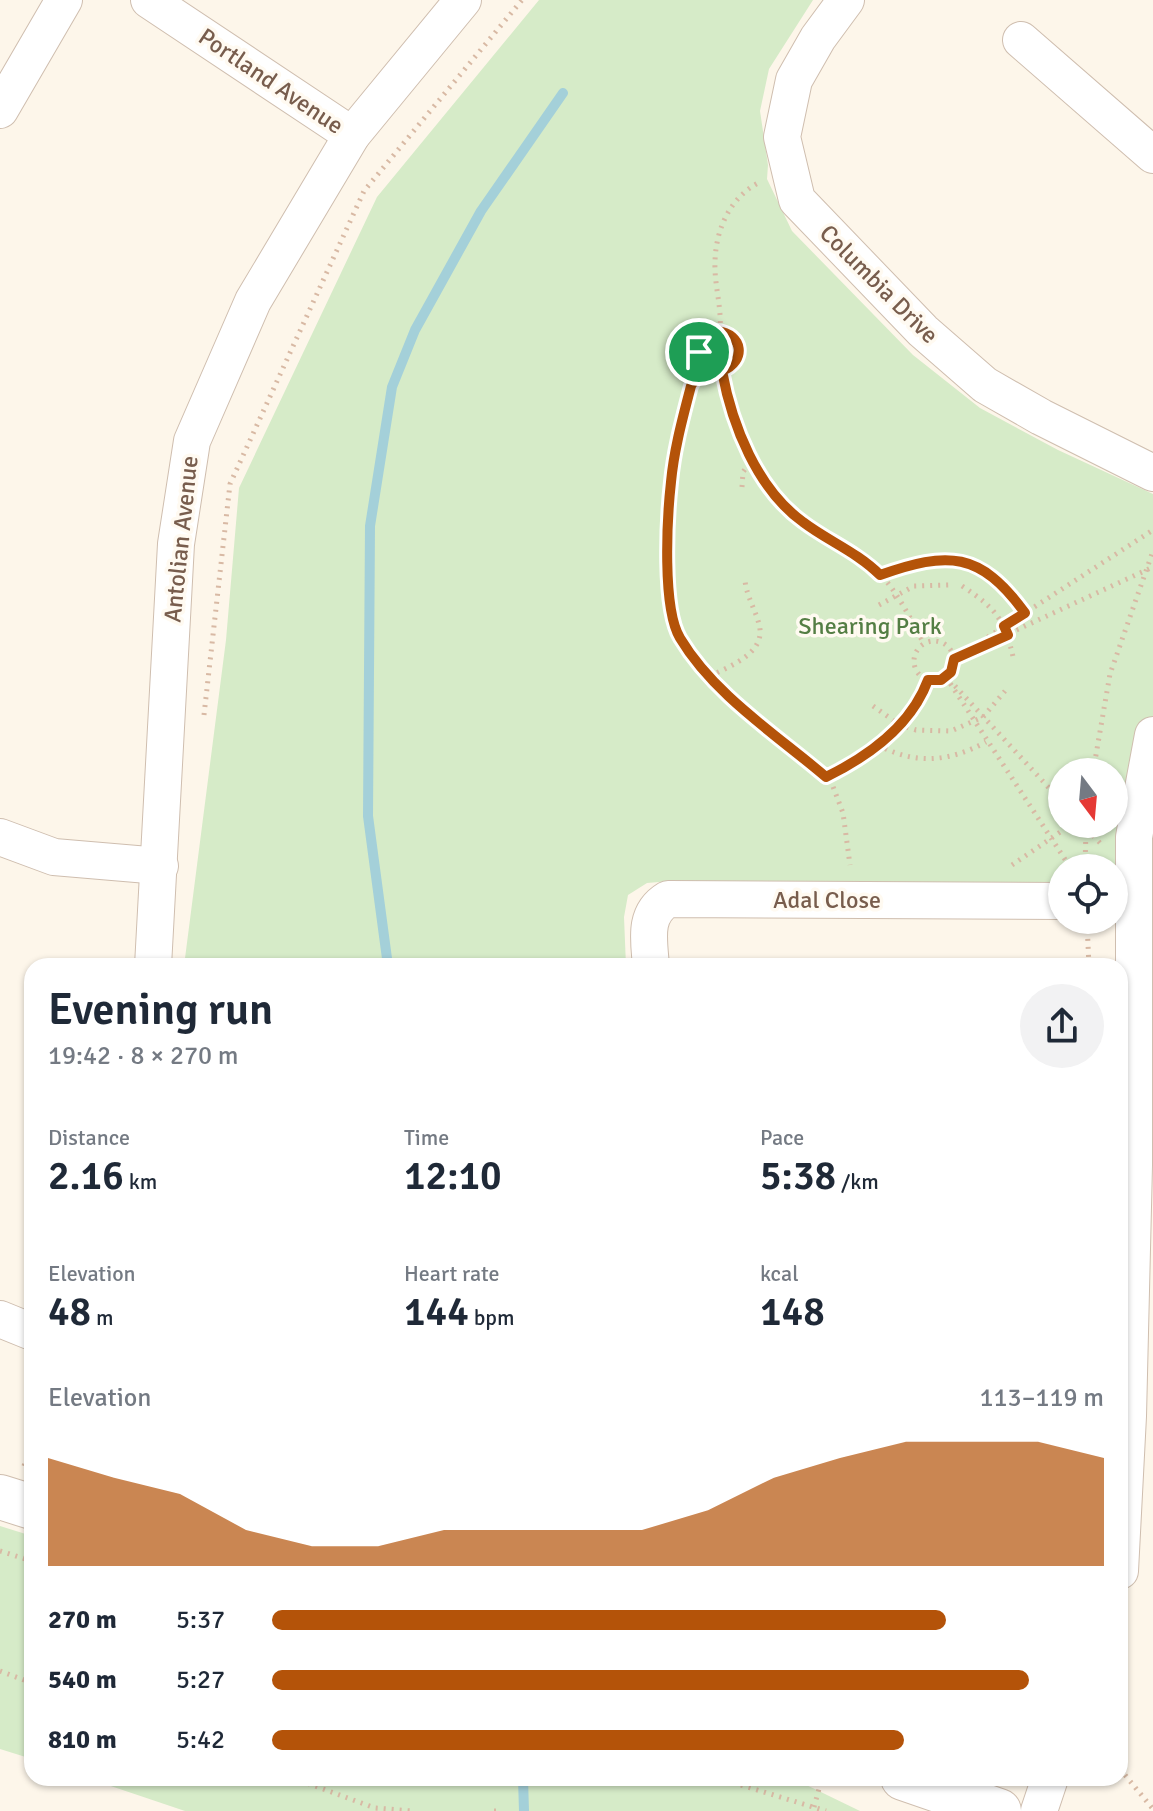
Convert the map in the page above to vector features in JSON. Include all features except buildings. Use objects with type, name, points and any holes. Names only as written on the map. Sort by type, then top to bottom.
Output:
[{"type":"street","points":[[0,110],[64,0]]},
{"type":"street","name":"Antolian Avenue","points":[[154,958],[176,544],[192,441],[253,301],[352,135],[463,0]]},
{"type":"street","name":"Columbia Drive","points":[[846,0],[818,38],[794,80],[782,137],[797,200],[923,331],[985,385],[1153,473]]},
{"type":"street","name":"Portland Avenue","points":[[163,4],[352,135]]},
{"type":"street","points":[[1021,40],[1146,134]]},
{"type":"street","points":[[1128,893],[1144,860],[1134,837],[1153,735]]},
{"type":"street","points":[[0,837],[54,857],[160,866]]},
{"type":"street","name":"Adal Close","points":[[651,958],[650,917],[658,905],[668,899],[1048,901]]},
{"type":"street","points":[[1125,934],[1126,958]]},
{"type":"street","points":[[1128,1007],[1134,1165],[1128,1416]]},
{"type":"street","points":[[0,1319],[24,1329]]},
{"type":"street","points":[[0,1497],[24,1504]]},
{"type":"street","points":[[919,1786],[954,1804],[999,1811]]},
{"type":"street","points":[[1039,1811],[1047,1786]]},
{"type":"path","points":[[204,718],[230,484],[364,191],[522,0]]},
{"type":"path","points":[[709,369],[700,359],[700,346],[710,333],[720,331],[735,339],[739,352],[734,365],[722,371],[709,369],[697,376],[691,386],[680,431],[671,482],[668,573],[674,626],[681,640],[710,676],[832,784],[843,813],[851,867]]},
{"type":"path","points":[[722,371],[731,410],[774,495],[800,521],[861,557],[880,575],[896,595],[924,644]]},
{"type":"path","points":[[742,487],[743,472],[753,458]]},
{"type":"path","points":[[954,659],[1153,530]]},
{"type":"path","points":[[1095,758],[1110,674],[1153,551]]},
{"type":"path","points":[[880,575],[916,562],[943,558],[968,563],[989,574],[1009,591],[1025,613]]},
{"type":"path","points":[[954,659],[1153,567]]},
{"type":"path","points":[[710,676],[745,658],[759,641],[760,628],[747,596],[745,581]]},
{"type":"path","points":[[879,605],[914,586],[950,585]]},
{"type":"path","points":[[962,586],[990,605],[1008,635],[1014,661]]},
{"type":"path","points":[[944,643],[954,659],[954,666],[946,677],[928,680],[918,672],[914,660],[924,644],[944,643]]},
{"type":"path","points":[[946,677],[1048,787]]},
{"type":"path","points":[[946,677],[1061,854]]},
{"type":"path","points":[[826,777],[853,763],[900,725],[921,699],[928,680]]},
{"type":"path","points":[[873,706],[900,725],[929,732],[951,731],[983,717],[1005,691]]},
{"type":"path","points":[[878,745],[898,756],[922,759],[950,757],[986,742]]},
{"type":"path","points":[[1088,934],[1089,958]]},
{"type":"path","points":[[0,1551],[24,1558]]},
{"type":"path","points":[[0,1671],[24,1680]]},
{"type":"path","points":[[1128,1779],[1153,1809]]},
{"type":"path","points":[[315,1786],[375,1808],[412,1811]]},
{"type":"path","points":[[744,1786],[826,1811]]},
{"type":"path","points":[[814,1807],[820,1786]]},
{"type":"green space","name":"Shearing Park","points":[[539,0],[813,0],[769,69],[760,111],[768,165],[767,179],[792,231],[913,355],[980,408],[1058,450],[1153,494],[1153,735],[1134,901],[1128,901],[1128,854],[1048,854],[1048,899],[671,881],[647,883],[628,895],[624,917],[626,958],[185,958],[226,640],[239,488],[377,197]]},
{"type":"green space","points":[[0,1526],[24,1534],[24,1756],[0,1749]]},
{"type":"green space","points":[[111,1786],[808,1786],[860,1811],[185,1811]]},
{"type":"waterway","points":[[387,958],[368,816],[370,526],[392,387],[415,330],[481,211],[563,93]]},
{"type":"waterway","points":[[523,1786],[524,1811]]},
{"type":"route","points":[[724,332],[735,339],[739,352],[737,358],[734,365],[722,371],[727,398],[739,432],[774,495],[800,521],[861,557],[880,575],[916,562],[943,558],[968,563],[989,574],[1009,591],[1025,613],[1004,626],[1008,635],[954,659],[951,672],[941,680],[928,680],[921,699],[900,725],[853,763],[826,777],[752,716],[710,676],[681,640],[674,626],[668,573],[671,482],[691,386],[697,376],[709,369],[700,359],[699,352],[702,341],[710,333],[724,332]]}]
